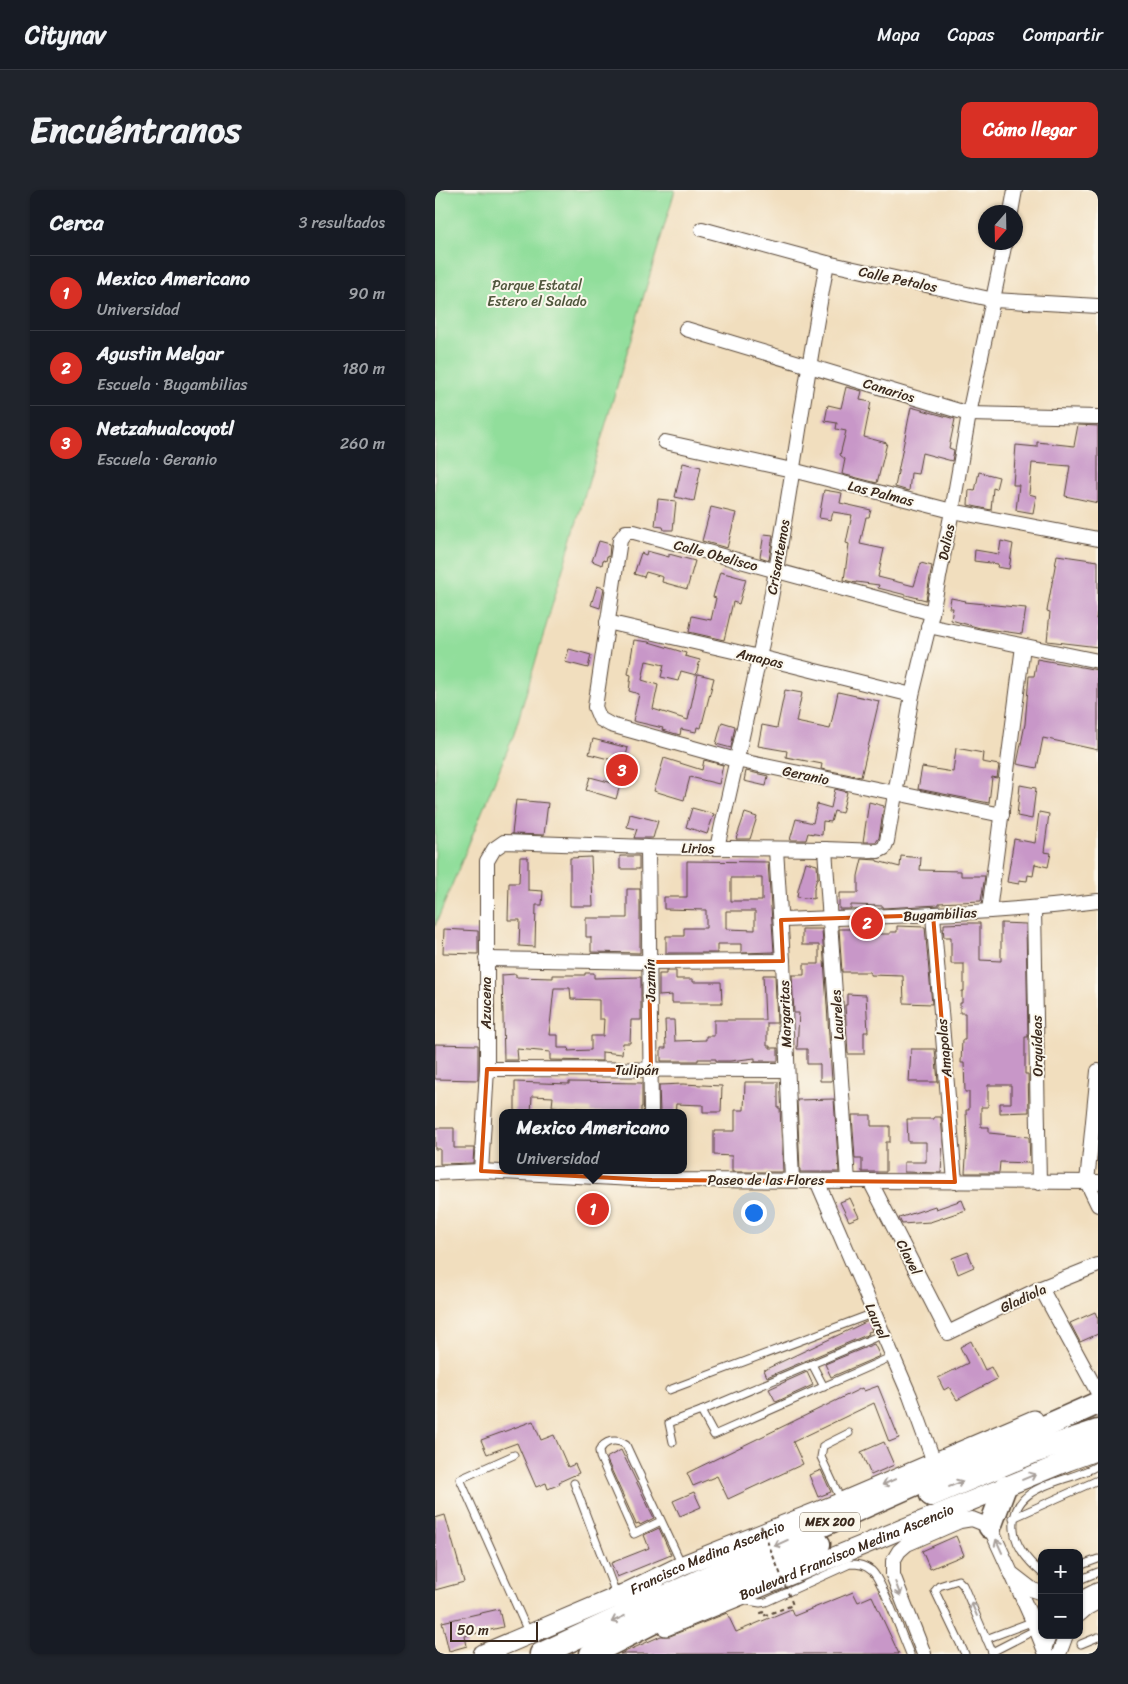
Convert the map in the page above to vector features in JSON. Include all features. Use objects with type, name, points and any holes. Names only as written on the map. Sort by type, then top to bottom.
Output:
[{"type":"highway","name":"Francisco Medina Ascencio","points":[[541,1654],[751,1557],[1098,1403]]},
{"type":"highway","name":"MEX 200","points":[[593,1653],[727,1585],[876,1518],[1031,1453],[1098,1431]]},
{"type":"highway","points":[[990,1527],[1005,1487]]},
{"type":"highway","points":[[617,1597],[669,1595]]},
{"type":"main road","name":"Francisco Medina Ascencio","points":[[483,1654],[617,1597],[683,1565],[842,1502],[1098,1394]]},
{"type":"main road","name":"Boulevard Francisco Medina Ascencio","points":[[593,1653],[630,1642],[1098,1450]]},
{"type":"street","points":[[1012,205],[1015,190]]},
{"type":"street","name":"Calle Petalos","points":[[702,229],[827,263],[994,300],[1098,306]]},
{"type":"street","name":"Dalias","points":[[887,841],[911,695],[930,619],[969,414],[1003,250]]},
{"type":"street","name":"Crisantemos","points":[[717,848],[776,571],[808,366],[827,263]]},
{"type":"street","name":"Canarios","points":[[686,329],[969,414],[1098,417]]},
{"type":"street","name":"Las Palmas","points":[[665,442],[792,470],[952,511],[1098,539]]},
{"type":"street","name":"Calle Obelisco","points":[[607,622],[621,540],[626,532],[634,532],[776,571],[1023,646],[1098,662]]},
{"type":"street","name":"Amapas","points":[[607,622],[911,695]]},
{"type":"street","name":"Geranio","points":[[607,622],[595,707],[601,720],[611,726],[736,760],[1002,815]]},
{"type":"street","points":[[989,911],[1023,646]]},
{"type":"street","name":"Lirios","points":[[504,842],[648,848],[878,851],[884,848],[887,841]]},
{"type":"street","name":"Azucena","points":[[481,1172],[487,1069],[487,861],[494,849],[504,842]]},
{"type":"street","name":"Jazmín","points":[[648,848],[651,1109]]},
{"type":"street","name":"Margaritas","points":[[776,849],[783,961],[792,1180]]},
{"type":"street","name":"Laureles","points":[[825,849],[848,1181]]},
{"type":"street","name":"Bugambilias","points":[[781,920],[933,915],[1034,908],[1098,901]]},
{"type":"street","name":"Orquídeas","points":[[1034,908],[1039,1183]]},
{"type":"street","name":"Amapolas","points":[[933,915],[955,1182]]},
{"type":"street","points":[[486,959],[649,962],[783,961]]},
{"type":"street","name":"Tulipán","points":[[487,1069],[787,1070]]},
{"type":"street","points":[[1098,1071],[1092,1182],[1098,1205]]},
{"type":"street","name":"Paseo de las Flores","points":[[435,1173],[499,1172]]},
{"type":"street","name":"Paseo de las Flores","points":[[595,1174],[817,1181],[1092,1182]]},
{"type":"street","name":"Laurel","points":[[817,1181],[910,1396],[934,1462]]},
{"type":"street","name":"Clavel","points":[[869,1181],[948,1332]]},
{"type":"street","name":"Gladiola","points":[[948,1332],[1041,1288],[1098,1265]]},
{"type":"street","points":[[1041,1288],[1098,1394]]},
{"type":"street","points":[[924,1654],[893,1575],[895,1556],[907,1544],[960,1521],[971,1519],[990,1527],[1011,1573],[1038,1624]]},
{"type":"street","points":[[1011,1573],[1038,1592]]},
{"type":"street","points":[[1083,1605],[1098,1590]]},
{"type":"street","points":[[1042,1639],[1046,1654]]},
{"type":"street","points":[[1059,1654],[1065,1639]]},
{"type":"lane","points":[[669,1390],[874,1313]]},
{"type":"lane","points":[[673,1442],[669,1422],[701,1411],[883,1334]]},
{"type":"lane","points":[[701,1411],[714,1435],[893,1356]]},
{"type":"lane","points":[[812,1364],[824,1387]]},
{"type":"lane","points":[[842,1502],[821,1457],[821,1452],[823,1446],[849,1433]]},
{"type":"lane","points":[[661,1521],[634,1534],[600,1457],[599,1451],[602,1445],[615,1440],[626,1445],[683,1565]]},
{"type":"lane","points":[[514,1455],[460,1479],[529,1634]]},
{"type":"lane","points":[[1038,1570],[1021,1551],[1014,1534],[1013,1518],[1019,1504],[1035,1490],[1059,1480],[1081,1474],[1098,1465]]},
{"type":"lane","points":[[1013,1518],[1098,1480]]},
{"type":"lane","points":[[574,1482],[617,1597]]},
{"type":"lane","points":[[1083,1565],[1098,1559]]},
{"type":"lane","points":[[734,1598],[751,1603],[766,1602],[850,1564],[865,1566],[877,1577],[910,1654]]},
{"type":"lane","points":[[1083,1578],[1098,1572]]},
{"type":"lane","points":[[965,1654],[935,1591],[939,1586],[957,1580],[963,1585],[993,1653],[1038,1624]]},
{"type":"lane","points":[[986,1639],[1038,1624]]},
{"type":"lane","points":[[1081,1644],[1098,1637]]},
{"type":"lane","points":[[1046,1654],[1052,1639]]},
{"type":"path","points":[[761,1526],[793,1605]]},
{"type":"highlighted area","points":[[933,915],[955,1182],[652,1180],[481,1171],[487,1069],[651,1070],[649,962],[783,961],[781,920]]},
{"type":"green space","name":"Parque Estatal Estero el Salado","points":[[435,190],[675,190],[514,734],[435,926]]},
{"type":"building","points":[[846,387],[862,391],[860,400],[871,402],[864,437],[887,443],[877,483],[842,474],[845,459],[840,455],[846,431],[836,429],[837,423],[825,421],[828,405],[841,408]]},
{"type":"building","points":[[911,407],[955,419],[949,448],[954,450],[952,461],[922,453],[918,474],[911,473],[909,491],[895,487]]},
{"type":"building","points":[[1078,425],[1098,426],[1098,503],[1065,496],[1070,466],[1032,463],[1029,494],[1036,496],[1033,513],[1016,510],[1019,485],[1013,485],[1016,445],[1037,447],[1037,442],[1074,446]]},
{"type":"building","points":[[683,463],[701,467],[694,501],[675,497]]},
{"type":"building","points":[[979,472],[999,477],[996,489],[993,488],[991,510],[968,505],[969,490],[975,491]]},
{"type":"building","points":[[824,490],[842,493],[840,503],[871,510],[869,517],[866,517],[860,544],[884,549],[878,577],[914,586],[921,563],[932,566],[926,600],[878,588],[879,585],[844,580],[849,544],[846,543],[852,515],[833,512],[831,520],[819,518]]},
{"type":"building","points":[[658,499],[676,501],[673,530],[664,530],[663,527],[655,526]]},
{"type":"building","points":[[711,507],[736,513],[727,548],[702,541]]},
{"type":"building","points":[[764,534],[773,535],[769,560],[760,557]]},
{"type":"building","points":[[599,541],[610,544],[609,557],[607,556],[606,561],[603,560],[602,565],[592,561]]},
{"type":"building","points":[[1001,541],[1013,544],[1009,569],[997,567],[998,564],[974,561],[975,550],[999,554]]},
{"type":"building","points":[[647,551],[669,557],[669,554],[695,561],[687,589],[662,582],[663,577],[646,572],[644,577],[634,574],[641,553],[646,555]]},
{"type":"building","points":[[1057,555],[1098,561],[1098,609],[1096,619],[1098,619],[1098,647],[1047,641],[1050,612],[1047,611]]},
{"type":"building","points":[[720,572],[746,579],[739,604],[733,602],[724,640],[689,632],[692,616],[711,620],[716,598],[713,597]]},
{"type":"building","points":[[597,586],[604,588],[600,608],[591,605]]},
{"type":"building","points":[[951,598],[965,602],[1026,608],[1022,634],[980,628],[951,620],[953,608],[949,608]]},
{"type":"building","points":[[634,640],[649,642],[686,653],[685,656],[700,660],[696,675],[681,671],[678,681],[661,677],[664,665],[646,661],[642,680],[658,685],[653,709],[688,720],[698,674],[714,678],[701,728],[697,727],[696,732],[681,729],[680,735],[662,730],[663,728],[633,721],[639,694],[629,691],[631,675],[628,674]]},
{"type":"building","points":[[569,649],[591,655],[588,668],[565,662]]},
{"type":"building","points":[[1037,659],[1098,670],[1098,750],[1043,738],[1037,768],[1017,764],[1025,724],[1029,676],[1034,676]]},
{"type":"building","points":[[785,690],[802,693],[796,722],[830,729],[838,692],[879,701],[861,777],[821,769],[822,764],[786,757],[787,751],[758,746],[762,725],[777,728]]},
{"type":"building","points":[[722,722],[735,726],[731,748],[716,744]]},
{"type":"building","points":[[593,739],[628,748],[624,763],[589,754]]},
{"type":"building","points":[[956,748],[983,753],[982,762],[999,765],[997,778],[992,777],[989,803],[918,789],[922,767],[953,772]]},
{"type":"building","points":[[664,758],[702,770],[704,760],[723,765],[719,784],[690,777],[684,800],[654,791]]},
{"type":"building","points":[[746,771],[768,776],[766,786],[744,781]]},
{"type":"building","points":[[590,777],[620,785],[616,799],[586,790]]},
{"type":"building","points":[[1020,785],[1036,788],[1032,819],[1017,816]]},
{"type":"building","points":[[835,789],[847,792],[842,813],[834,811],[831,822],[823,821],[822,835],[808,833],[806,840],[790,840],[796,819],[813,823],[817,804],[831,808]]},
{"type":"building","points":[[516,800],[548,803],[544,835],[512,834]]},
{"type":"building","points":[[869,802],[884,806],[879,838],[876,842],[863,842]]},
{"type":"building","points":[[692,808],[714,814],[707,834],[686,827]]},
{"type":"building","points":[[1039,812],[1049,814],[1044,852],[1051,853],[1048,867],[1035,864],[1033,876],[1028,875],[1027,881],[1019,880],[1019,884],[1007,882],[1014,839],[1035,843]]},
{"type":"building","points":[[745,813],[757,817],[750,839],[736,839]]},
{"type":"building","points":[[630,814],[658,821],[653,838],[634,838],[637,829],[627,827]]},
{"type":"building","points":[[620,856],[639,856],[639,869],[620,869]]},
{"type":"building","points":[[901,856],[921,858],[920,870],[961,871],[961,876],[985,876],[981,901],[883,908],[883,906],[851,905],[851,909],[839,909],[839,893],[858,893],[858,876],[862,859],[877,860],[900,867]]},
{"type":"building","points":[[520,857],[528,857],[528,890],[543,891],[542,905],[536,905],[535,947],[519,946],[520,920],[508,920],[509,883],[519,883]]},
{"type":"building","points":[[591,857],[593,906],[570,906],[570,858]]},
{"type":"building","points":[[687,861],[768,862],[774,952],[741,953],[741,944],[717,944],[717,953],[666,953],[666,936],[684,936],[684,928],[706,928],[706,910],[664,909],[664,897],[687,897]],"holes":[[[731,878],[762,878],[762,901],[731,901]],[[726,911],[755,911],[755,930],[726,929]]]},
{"type":"building","points":[[806,862],[817,865],[818,878],[814,889],[814,899],[797,897]]},
{"type":"building","points":[[627,889],[640,889],[640,953],[591,952],[591,937],[586,937],[586,918],[627,918]]},
{"type":"building","points":[[980,923],[980,960],[1001,961],[1001,923],[1026,924],[1028,1037],[1025,1037],[1025,1074],[1028,1074],[1029,1112],[1000,1113],[1000,1103],[1011,1103],[1011,1085],[988,1085],[988,1107],[981,1107],[981,1127],[989,1127],[989,1133],[1029,1137],[1030,1163],[1000,1162],[999,1173],[965,1173],[967,1143],[966,1110],[969,1110],[969,1092],[965,1092],[964,1063],[961,1063],[962,1040],[965,1040],[965,1013],[960,1013],[962,991],[964,991],[964,964],[951,964],[951,937],[944,937],[943,927],[944,924]]},
{"type":"building","points":[[897,926],[925,927],[932,1004],[904,1003],[903,976],[870,975],[870,972],[842,972],[839,929],[863,929],[863,934],[890,934],[890,932],[897,932]]},
{"type":"building","points":[[444,929],[478,931],[478,954],[443,953]]},
{"type":"building","points":[[802,929],[822,929],[832,1081],[820,1081],[820,1064],[807,1064],[807,1049],[797,1049],[799,1013],[794,1013],[792,975],[804,975],[804,964],[819,964],[819,945],[802,945]]},
{"type":"building","points":[[666,971],[676,971],[676,979],[693,979],[693,982],[721,982],[722,1003],[672,1003],[672,995],[659,996],[659,974],[666,974]]},
{"type":"building","points":[[585,973],[594,973],[594,978],[641,977],[641,1020],[631,1020],[630,1043],[623,1043],[622,1054],[602,1052],[602,1061],[550,1060],[550,1052],[517,1049],[518,1060],[504,1060],[502,975],[516,974],[516,977],[553,978],[553,975],[585,975]],"holes":[[[554,988],[570,988],[571,999],[599,1000],[599,1019],[604,1019],[603,1036],[591,1036],[591,1050],[568,1051],[569,1048],[558,1048],[558,1035],[549,1035]]]},
{"type":"building","points":[[763,975],[775,975],[777,1023],[767,1023],[767,1046],[778,1048],[778,1061],[755,1061],[755,1058],[730,1061],[698,1059],[698,1061],[661,1061],[661,1048],[666,1048],[665,1020],[674,1020],[675,1041],[706,1040],[706,1036],[714,1036],[714,1020],[765,1020]]},
{"type":"building","points":[[847,994],[866,995],[868,1032],[864,1032],[864,1054],[848,1054],[845,1005],[847,1005]]},
{"type":"building","points":[[435,1044],[478,1045],[478,1080],[435,1079]]},
{"type":"building","points":[[911,1049],[935,1049],[938,1082],[909,1082]]},
{"type":"building","points":[[515,1082],[569,1084],[569,1082],[642,1083],[641,1109],[591,1109],[552,1106],[553,1097],[532,1096],[531,1109],[515,1109]]},
{"type":"building","points":[[745,1082],[778,1082],[783,1172],[732,1172],[732,1156],[714,1155],[714,1131],[735,1131],[735,1110],[744,1110]]},
{"type":"building","points":[[659,1085],[722,1086],[721,1112],[703,1112],[703,1105],[676,1104],[675,1109],[660,1109]]},
{"type":"building","points":[[834,1099],[839,1172],[800,1172],[797,1100]]},
{"type":"building","points":[[852,1115],[871,1115],[871,1126],[890,1126],[890,1142],[886,1142],[886,1172],[862,1172],[862,1159],[855,1159]]},
{"type":"building","points":[[934,1117],[941,1117],[943,1141],[941,1173],[904,1172],[904,1162],[926,1162],[926,1142],[908,1142],[907,1119],[934,1119]]},
{"type":"building","points":[[435,1128],[454,1128],[454,1148],[474,1148],[473,1163],[440,1164],[440,1149],[435,1149]]},
{"type":"building","points":[[850,1198],[859,1217],[849,1221],[840,1202]]},
{"type":"building","points":[[962,1200],[966,1210],[930,1222],[902,1224],[899,1218],[935,1206],[936,1209]]},
{"type":"building","points":[[968,1252],[974,1267],[958,1274],[952,1258]]},
{"type":"building","points":[[1095,1312],[1098,1319],[1098,1334],[1080,1342],[1070,1323]]},
{"type":"building","points":[[868,1321],[872,1331],[868,1332],[869,1334],[767,1377],[764,1370]]},
{"type":"building","points":[[971,1341],[985,1370],[991,1367],[997,1379],[957,1400],[949,1387],[944,1390],[938,1378],[968,1363],[960,1347]]},
{"type":"building","points":[[874,1344],[880,1356],[831,1377],[825,1364]]},
{"type":"building","points":[[807,1372],[813,1385],[776,1402],[769,1389]]},
{"type":"building","points":[[878,1386],[899,1438],[889,1442],[874,1403],[793,1442],[803,1464],[728,1499],[717,1476],[693,1486],[687,1473],[862,1388],[864,1391]]},
{"type":"building","points":[[533,1421],[541,1440],[554,1435],[568,1467],[575,1464],[579,1473],[548,1489],[546,1483],[536,1487],[517,1443],[487,1454],[481,1440]]},
{"type":"building","points":[[884,1442],[894,1465],[871,1475],[861,1452]]},
{"type":"building","points":[[621,1450],[654,1518],[640,1525],[639,1523],[636,1524],[606,1458]]},
{"type":"building","points":[[821,1470],[831,1492],[818,1497],[809,1475]]},
{"type":"building","points":[[694,1492],[701,1507],[680,1516],[673,1501]]},
{"type":"building","points":[[445,1515],[464,1582],[435,1590],[435,1518]]},
{"type":"building","points":[[659,1528],[671,1555],[617,1577],[611,1563],[649,1548],[644,1535]]},
{"type":"building","points":[[956,1536],[964,1555],[930,1569],[922,1551]]},
{"type":"building","points":[[853,1592],[858,1602],[872,1596],[899,1654],[620,1654],[661,1636],[670,1636],[727,1613],[736,1632],[791,1609],[794,1616]]},
{"type":"building","points":[[499,1609],[503,1627],[465,1636],[467,1646],[449,1651],[442,1622]]},
{"type":"place","name":"Netzahualcoyotl","points":[[622,770]]},
{"type":"place","name":"Agustin Melgar","points":[[867,923]]},
{"type":"place","name":"Mexico Americano","points":[[593,1209]]}]
